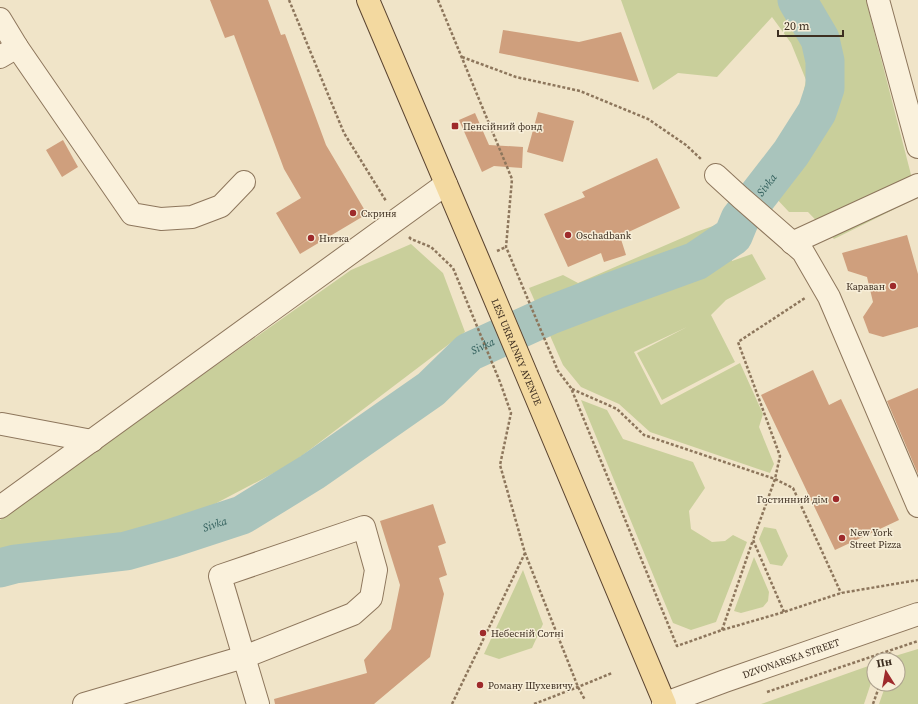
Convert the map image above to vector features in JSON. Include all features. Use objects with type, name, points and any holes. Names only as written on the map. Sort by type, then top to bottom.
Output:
[{"type":"main road","name":"LESI UKRAINKY AVENUE","points":[[368,0],[526,372],[664,704]]},
{"type":"street","points":[[878,0],[918,147]]},
{"type":"street","points":[[0,19],[8,52],[132,214],[161,219],[192,217],[221,206],[244,182]]},
{"type":"street","points":[[716,175],[803,252],[829,297],[918,506]]},
{"type":"street","points":[[0,507],[446,184]]},
{"type":"street","points":[[792,243],[918,185]]},
{"type":"street","points":[[2,424],[92,441]]},
{"type":"street","points":[[84,704],[244,657],[353,614],[371,598],[376,570],[364,527],[220,576],[244,657],[258,704]]},
{"type":"street","name":"DZVONARSKA STREET","points":[[664,704],[725,681],[918,614]]},
{"type":"path","points":[[289,0],[344,133],[411,239],[431,247],[453,268],[500,382],[511,413],[500,465],[525,553],[578,687],[585,700]]},
{"type":"path","points":[[438,0],[512,178],[506,247],[558,371],[571,388],[677,646],[722,630],[784,612],[841,593],[918,580]]},
{"type":"path","points":[[462,57],[516,77],[580,91],[648,119],[686,145],[716,175]]},
{"type":"path","points":[[722,630],[775,479],[780,456],[738,342],[822,286]]},
{"type":"path","points":[[571,388],[617,409],[644,435],[775,479],[793,488],[841,593]]},
{"type":"path","points":[[753,540],[784,612]]},
{"type":"path","points":[[452,704],[525,553]]},
{"type":"path","points":[[766,692],[918,641]]},
{"type":"path","points":[[534,704],[612,673]]},
{"type":"path","points":[[873,704],[877,692]]},
{"type":"green space","points":[[621,0],[866,0],[917,198],[834,239],[808,212],[789,212],[758,179],[798,120],[806,80],[791,43],[772,17],[717,77],[678,73],[653,90]]},
{"type":"green space","points":[[730,220],[732,261],[752,254],[766,279],[726,300],[711,315],[735,362],[662,400],[637,353],[687,327],[634,352],[661,405],[740,363],[763,414],[759,427],[774,464],[770,473],[650,432],[619,404],[581,387],[563,365],[529,288],[563,275],[578,283],[696,232]]},
{"type":"green space","points":[[411,244],[443,273],[465,332],[291,464],[209,507],[122,536],[62,549],[0,558],[0,520],[351,270]]},
{"type":"green space","points":[[581,400],[607,410],[623,439],[693,462],[705,488],[689,511],[691,529],[712,542],[725,541],[733,535],[747,542],[716,622],[691,630],[673,623]]},
{"type":"green space","points":[[764,527],[776,529],[788,556],[782,566],[770,564],[759,539]]},
{"type":"green space","points":[[754,557],[769,592],[768,601],[763,607],[741,613],[734,611]]},
{"type":"green space","points":[[523,570],[543,624],[532,648],[499,659],[484,654]]},
{"type":"green space","points":[[918,649],[918,704],[879,704],[883,692],[906,692],[906,653]]},
{"type":"green space","points":[[866,667],[866,692],[868,692],[864,704],[761,704]]},
{"type":"building","points":[[210,0],[268,0],[281,35],[285,34],[326,145],[367,214],[300,254],[276,213],[301,198],[284,169],[234,35],[225,38]]},
{"type":"building","points":[[503,30],[579,42],[621,32],[639,82],[499,53]]},
{"type":"building","points":[[538,112],[574,121],[563,162],[527,152]]},
{"type":"building","points":[[475,113],[489,145],[523,147],[522,168],[494,166],[482,172],[459,120]]},
{"type":"building","points":[[63,140],[78,167],[62,177],[46,150]]},
{"type":"building","points":[[657,158],[680,208],[620,236],[626,255],[604,262],[601,253],[568,267],[544,214],[585,197],[582,192]]},
{"type":"building","points":[[907,235],[918,274],[918,327],[883,337],[869,333],[863,317],[873,302],[867,277],[848,271],[842,253]]},
{"type":"building","points":[[813,370],[829,405],[841,399],[899,520],[835,550],[761,395]]},
{"type":"building","points":[[918,388],[918,474],[887,401]]},
{"type":"building","points":[[433,504],[446,543],[438,546],[447,575],[439,578],[444,594],[430,657],[374,704],[275,704],[274,699],[367,673],[364,660],[391,629],[400,585],[380,521]]},
{"type":"waterway","name":"Sivka","points":[[0,568],[15,564],[126,551],[172,538],[242,515],[312,472],[431,389],[469,352],[550,315],[696,261],[733,236],[740,219],[791,153],[817,112],[825,88],[825,61],[820,39],[797,0]]},
{"type":"place","name":"Пенсійний фонд","points":[[455,126]]},
{"type":"place","name":"Скриня","points":[[353,213]]},
{"type":"place","name":"Oschadbank","points":[[568,235]]},
{"type":"place","name":"Нитка","points":[[311,238]]},
{"type":"place","name":"Караван","points":[[893,286]]},
{"type":"place","name":"Гостинний дім","points":[[836,499]]},
{"type":"place","name":"New York Street Pizza","points":[[842,538]]},
{"type":"place","name":"Небесній Сотні","points":[[483,633]]},
{"type":"place","name":"Роману Шухевичу","points":[[480,685]]}]
